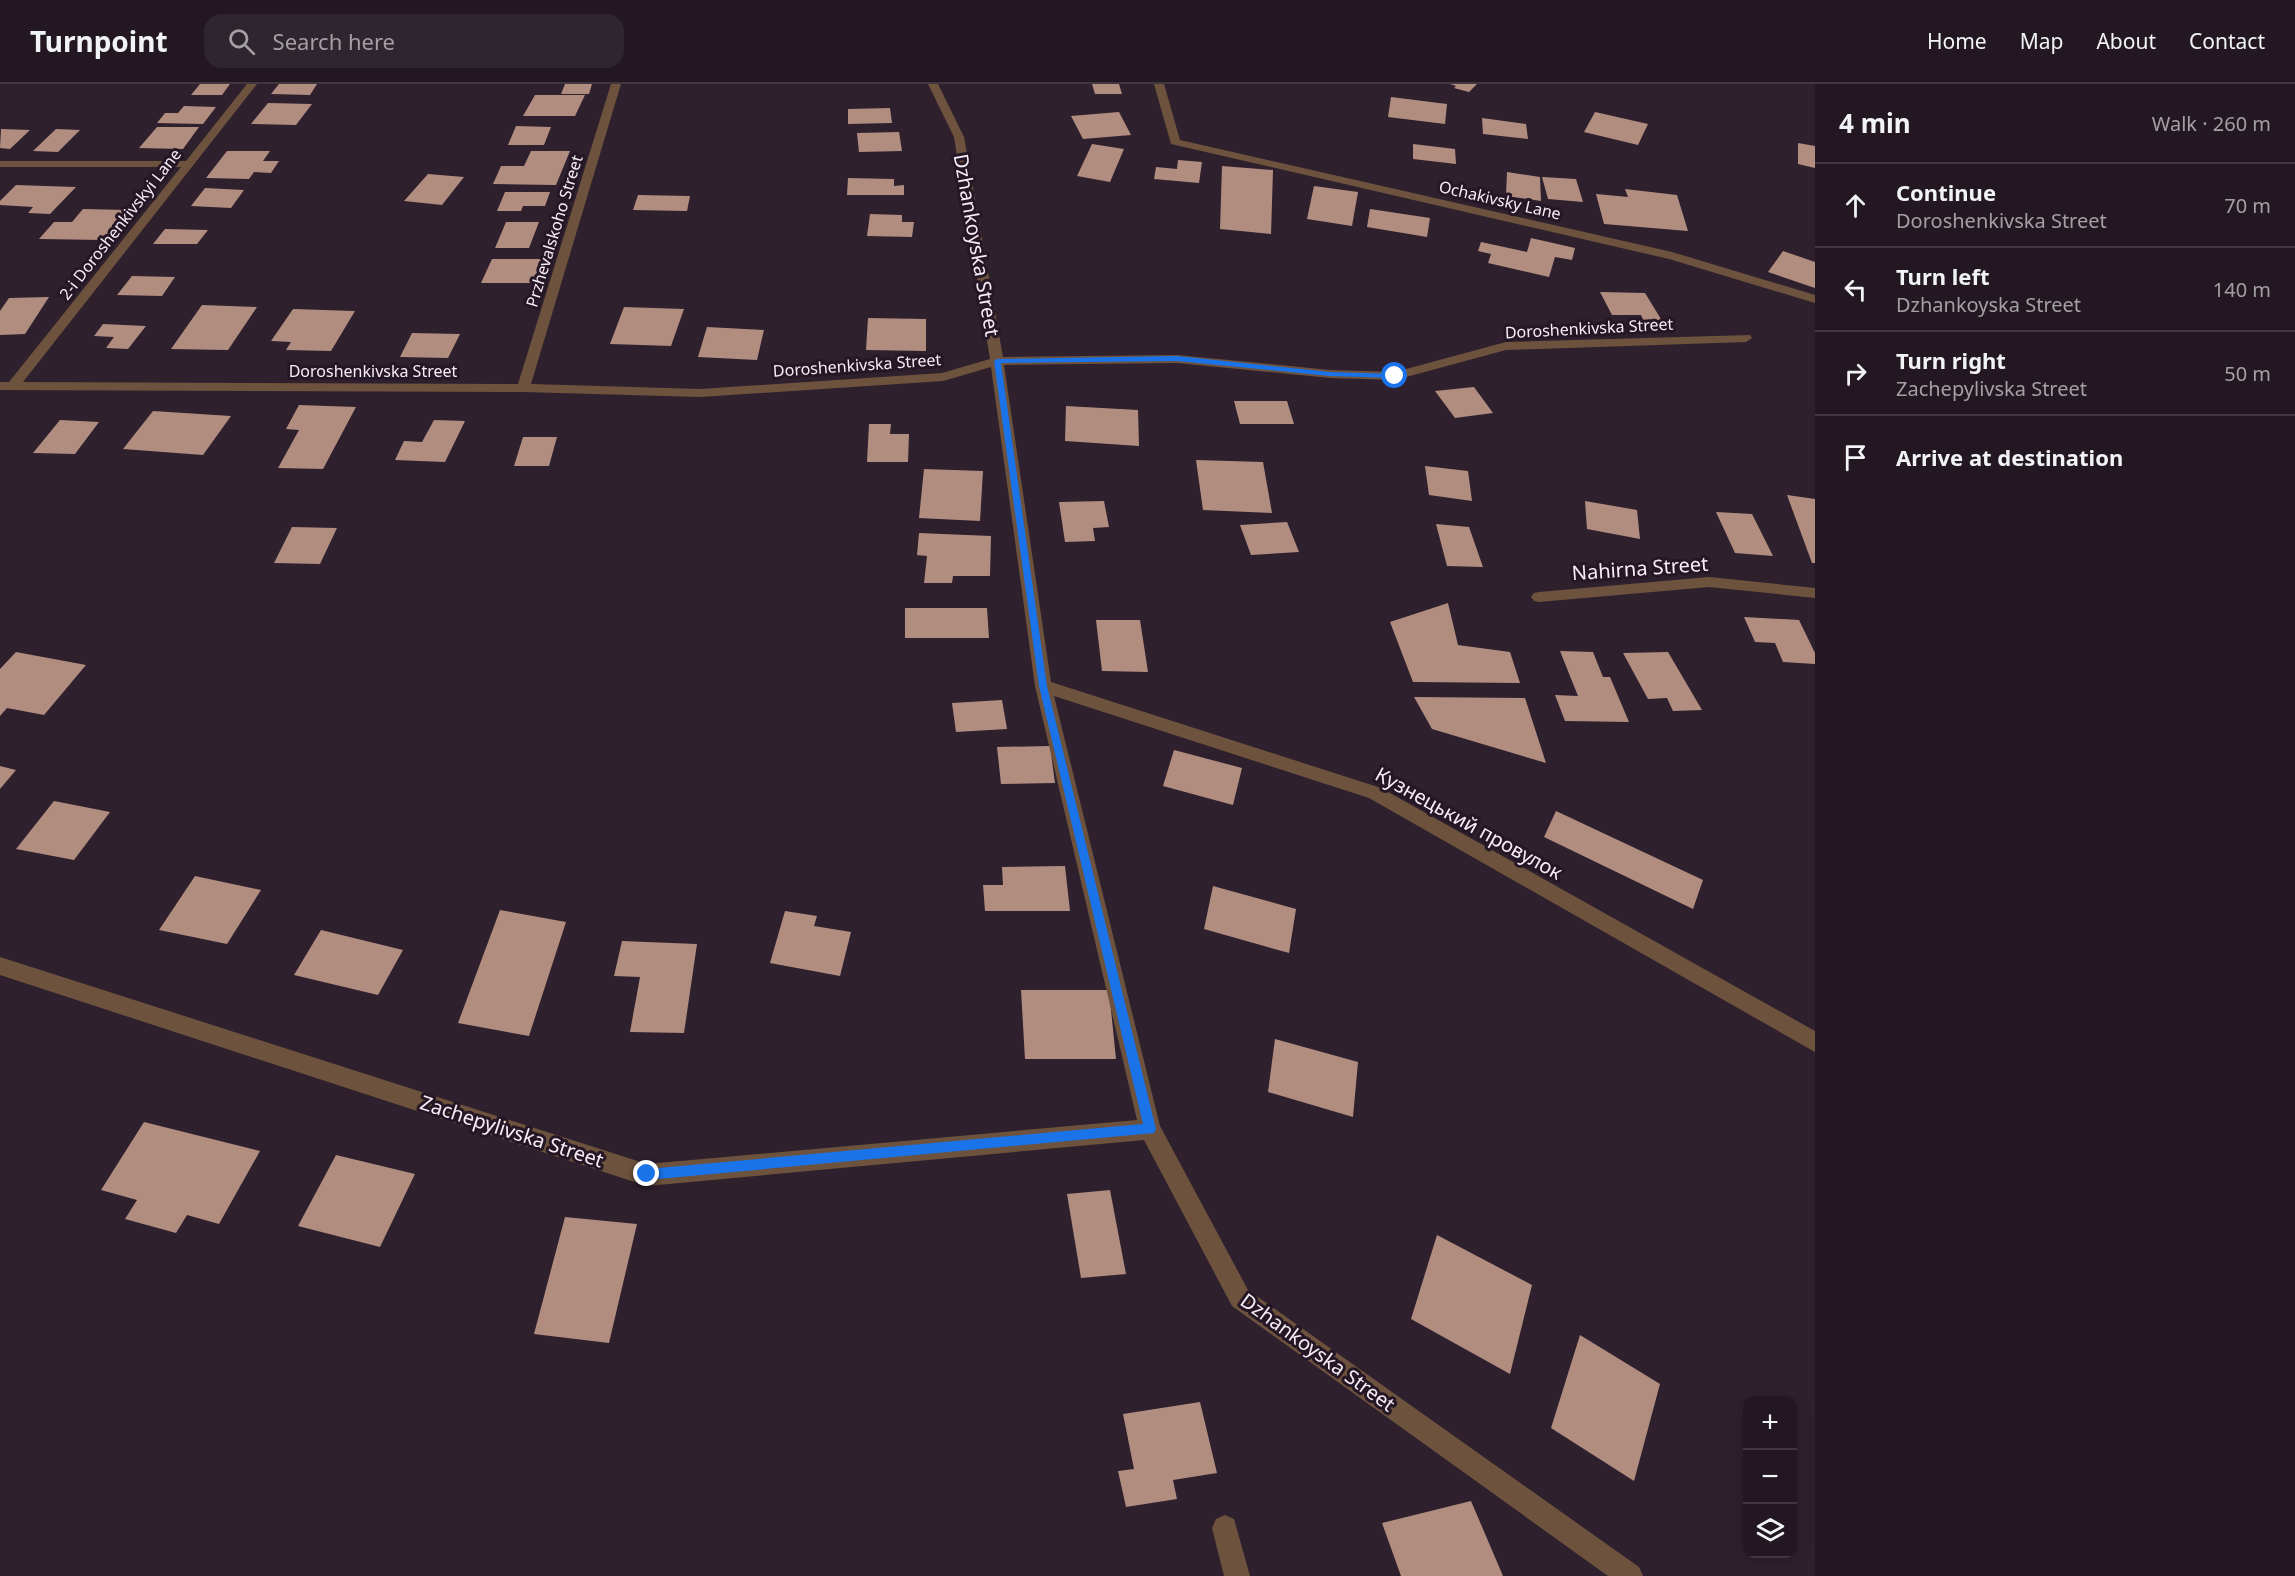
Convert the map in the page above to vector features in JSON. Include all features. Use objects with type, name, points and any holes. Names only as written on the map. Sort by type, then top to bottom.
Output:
[{"type":"street","name":"2-i Doroshenkivskyi Lane","points":[[7,386],[252,84]]},
{"type":"street","name":"Przhevalskoho Street","points":[[523,388],[616,84]]},
{"type":"street","name":"Dzhankoyska Street","points":[[933,84],[959,137],[997,361],[1043,686],[1150,1129],[1240,1298],[1630,1576]]},
{"type":"street","name":"Ochakivsky Lane","points":[[1159,84],[1175,142],[1672,256],[1815,299]]},
{"type":"street","points":[[0,164],[188,164]]},
{"type":"street","name":"Doroshenkivska Street","points":[[7,386],[523,388],[700,393],[943,377],[997,361],[1177,358],[1330,374],[1395,376],[1506,346],[1746,338]]},
{"type":"street","name":"Nahirna Street","points":[[1539,597],[1709,582],[1815,593]]},
{"type":"street","name":"Кузнецький провулок","points":[[1043,686],[1375,793],[1815,1042]]},
{"type":"street","name":"Zachepylivska Street","points":[[0,966],[647,1174],[1150,1129]]},
{"type":"street","points":[[1225,1528],[1237,1576]]},
{"type":"building","points":[[200,84],[230,84],[222,95],[191,95]]},
{"type":"building","points":[[279,84],[317,84],[310,95],[271,94]]},
{"type":"building","points":[[565,84],[592,84],[589,94],[561,94]]},
{"type":"building","points":[[1092,84],[1119,84],[1122,94],[1095,94]]},
{"type":"building","points":[[1450,84],[1477,84],[1469,92],[1454,88],[1456,86]]},
{"type":"building","points":[[535,95],[585,95],[575,116],[523,116]]},
{"type":"building","points":[[1391,97],[1447,104],[1445,124],[1388,117]]},
{"type":"building","points":[[268,103],[312,104],[296,125],[251,124]]},
{"type":"building","points":[[184,106],[216,107],[203,124],[157,123],[165,113],[178,113]]},
{"type":"building","points":[[890,108],[892,123],[848,124],[848,109]]},
{"type":"building","points":[[1119,112],[1131,135],[1083,139],[1071,116]]},
{"type":"building","points":[[1595,112],[1648,124],[1638,145],[1584,132]]},
{"type":"building","points":[[1482,118],[1526,124],[1528,139],[1483,134]]},
{"type":"building","points":[[516,126],[551,127],[544,145],[508,145]]},
{"type":"building","points":[[157,127],[199,127],[183,149],[139,148]]},
{"type":"building","points":[[1,129],[30,130],[10,149],[0,148]]},
{"type":"building","points":[[56,129],[80,130],[58,152],[33,151]]},
{"type":"building","points":[[899,132],[902,151],[859,152],[857,133]]},
{"type":"building","points":[[1798,143],[1815,146],[1815,168],[1798,164]]},
{"type":"building","points":[[1092,144],[1124,149],[1110,182],[1077,176]]},
{"type":"building","points":[[1413,144],[1455,149],[1456,164],[1413,159]]},
{"type":"building","points":[[227,151],[270,151],[263,161],[279,161],[271,173],[254,172],[249,179],[206,178]]},
{"type":"building","points":[[531,151],[570,151],[556,185],[493,184],[501,166],[524,166]]},
{"type":"building","points":[[1178,160],[1202,162],[1199,183],[1154,179],[1156,167],[1177,169]]},
{"type":"building","points":[[1222,166],[1273,170],[1271,234],[1220,229]]},
{"type":"building","points":[[1507,172],[1540,177],[1541,201],[1506,196]]},
{"type":"building","points":[[428,174],[464,177],[442,205],[404,201]]},
{"type":"building","points":[[1542,177],[1576,179],[1583,202],[1548,199]]},
{"type":"building","points":[[848,178],[894,179],[894,186],[904,185],[904,195],[847,195]]},
{"type":"building","points":[[16,185],[76,187],[50,214],[28,213],[33,207],[0,205],[0,201]]},
{"type":"building","points":[[1314,186],[1358,192],[1352,226],[1307,219]]},
{"type":"building","points":[[205,188],[244,190],[231,208],[191,206]]},
{"type":"building","points":[[1625,189],[1677,195],[1688,231],[1604,224],[1596,194],[1628,197]]},
{"type":"building","points":[[505,192],[550,192],[545,206],[523,206],[521,211],[497,211]]},
{"type":"building","points":[[638,195],[690,196],[687,211],[633,210]]},
{"type":"building","points":[[83,209],[127,210],[103,240],[39,239],[54,222],[72,222]]},
{"type":"building","points":[[1370,209],[1430,218],[1427,237],[1367,227]]},
{"type":"building","points":[[870,214],[902,215],[902,222],[914,222],[912,237],[867,236]]},
{"type":"building","points":[[506,222],[539,222],[529,248],[495,248]]},
{"type":"building","points":[[165,229],[208,230],[197,244],[153,244]]},
{"type":"building","points":[[1531,238],[1575,248],[1572,260],[1555,257],[1549,277],[1488,263],[1491,254],[1478,251],[1481,242],[1527,252]]},
{"type":"building","points":[[1783,251],[1815,262],[1815,288],[1768,272]]},
{"type":"building","points":[[492,259],[547,259],[537,283],[481,283]]},
{"type":"building","points":[[132,276],[175,277],[162,296],[117,295]]},
{"type":"building","points":[[1600,292],[1645,293],[1664,324],[1645,324],[1641,315],[1612,315]]},
{"type":"building","points":[[49,297],[25,334],[0,335],[0,311],[9,298]]},
{"type":"building","points":[[202,305],[257,307],[228,350],[171,349]]},
{"type":"building","points":[[624,307],[684,309],[671,346],[610,344]]},
{"type":"building","points":[[293,309],[355,311],[331,351],[286,350],[291,342],[271,341]]},
{"type":"building","points":[[868,318],[926,319],[926,351],[866,350]]},
{"type":"building","points":[[103,324],[146,326],[128,349],[106,348],[114,337],[94,336]]},
{"type":"building","points":[[707,327],[764,330],[757,360],[698,357]]},
{"type":"building","points":[[412,333],[460,334],[448,358],[400,357]]},
{"type":"building","points":[[1474,387],[1493,413],[1455,418],[1435,391]]},
{"type":"building","points":[[1234,401],[1287,401],[1294,424],[1240,424]]},
{"type":"building","points":[[299,405],[356,407],[323,469],[278,468],[299,430],[286,429]]},
{"type":"building","points":[[1066,406],[1138,410],[1139,446],[1065,441]]},
{"type":"building","points":[[153,411],[231,416],[203,455],[123,449]]},
{"type":"building","points":[[60,420],[99,422],[75,454],[33,453]]},
{"type":"building","points":[[434,420],[465,421],[445,462],[395,460],[404,441],[422,442]]},
{"type":"building","points":[[869,424],[891,424],[890,434],[909,434],[908,462],[867,462]]},
{"type":"building","points":[[523,437],[557,437],[549,466],[514,466]]},
{"type":"building","points":[[1196,460],[1263,462],[1272,513],[1203,510]]},
{"type":"building","points":[[1425,466],[1468,471],[1472,501],[1429,495]]},
{"type":"building","points":[[924,469],[983,471],[980,521],[919,518]]},
{"type":"building","points":[[1787,495],[1815,499],[1815,563],[1812,563]]},
{"type":"building","points":[[1104,501],[1109,527],[1093,528],[1095,541],[1065,542],[1059,502]]},
{"type":"building","points":[[1585,501],[1637,510],[1640,539],[1587,529]]},
{"type":"building","points":[[1716,512],[1752,514],[1773,556],[1735,553]]},
{"type":"building","points":[[1287,522],[1299,552],[1251,555],[1240,525]]},
{"type":"building","points":[[1436,524],[1469,527],[1483,567],[1447,566]]},
{"type":"building","points":[[292,527],[337,528],[320,564],[274,563]]},
{"type":"building","points":[[919,533],[991,536],[990,576],[953,576],[952,583],[924,583],[927,556],[917,555]]},
{"type":"building","points":[[1448,603],[1458,645],[1510,652],[1520,683],[1413,682],[1390,622]]},
{"type":"building","points":[[905,608],[987,608],[989,638],[905,638]]},
{"type":"building","points":[[1744,617],[1799,620],[1815,653],[1815,664],[1783,662],[1775,643],[1755,642]]},
{"type":"building","points":[[1096,620],[1140,620],[1148,672],[1102,671]]},
{"type":"building","points":[[1560,651],[1593,652],[1603,677],[1610,677],[1629,722],[1565,721],[1555,695],[1578,696]]},
{"type":"building","points":[[16,652],[86,665],[44,715],[7,708],[0,716],[0,669]]},
{"type":"building","points":[[1668,652],[1702,710],[1673,711],[1667,698],[1648,699],[1623,653]]},
{"type":"building","points":[[1414,697],[1525,698],[1546,763],[1432,729]]},
{"type":"building","points":[[1002,700],[1007,729],[956,732],[952,703]]},
{"type":"building","points":[[1050,746],[1055,783],[1001,784],[997,747]]},
{"type":"building","points":[[1174,750],[1242,768],[1233,805],[1163,786]]},
{"type":"building","points":[[0,766],[16,770],[0,789]]},
{"type":"building","points":[[54,801],[110,812],[74,860],[16,849]]},
{"type":"building","points":[[1556,811],[1703,880],[1693,909],[1544,837]]},
{"type":"building","points":[[1065,866],[1070,911],[985,911],[983,885],[1003,885],[1002,867]]},
{"type":"building","points":[[195,876],[261,890],[227,944],[159,930]]},
{"type":"building","points":[[1213,886],[1296,909],[1289,953],[1204,929]]},
{"type":"building","points":[[500,910],[566,922],[529,1036],[458,1023]]},
{"type":"building","points":[[785,911],[817,916],[814,926],[851,932],[840,976],[770,963]]},
{"type":"building","points":[[321,930],[403,950],[378,995],[294,975]]},
{"type":"building","points":[[622,941],[697,944],[684,1033],[630,1032],[640,977],[614,976]]},
{"type":"building","points":[[1021,990],[1109,990],[1116,1059],[1025,1059]]},
{"type":"building","points":[[1275,1039],[1358,1062],[1353,1117],[1268,1092]]},
{"type":"building","points":[[144,1122],[260,1151],[219,1224],[187,1215],[176,1233],[125,1219],[137,1200],[101,1190]]},
{"type":"building","points":[[336,1155],[415,1174],[380,1247],[298,1226]]},
{"type":"building","points":[[1110,1190],[1126,1274],[1081,1278],[1067,1194]]},
{"type":"building","points":[[565,1217],[637,1224],[609,1343],[534,1334]]},
{"type":"building","points":[[1437,1235],[1532,1285],[1510,1374],[1411,1319]]},
{"type":"building","points":[[1580,1335],[1660,1384],[1634,1481],[1551,1428]]},
{"type":"building","points":[[1200,1402],[1217,1473],[1173,1480],[1177,1499],[1126,1507],[1118,1471],[1134,1469],[1123,1414]]},
{"type":"building","points":[[1471,1501],[1503,1576],[1401,1576],[1382,1523]]},
{"type":"route","points":[[647,1174],[1150,1129],[1043,686],[997,361],[1177,358],[1330,374],[1395,376]]}]
